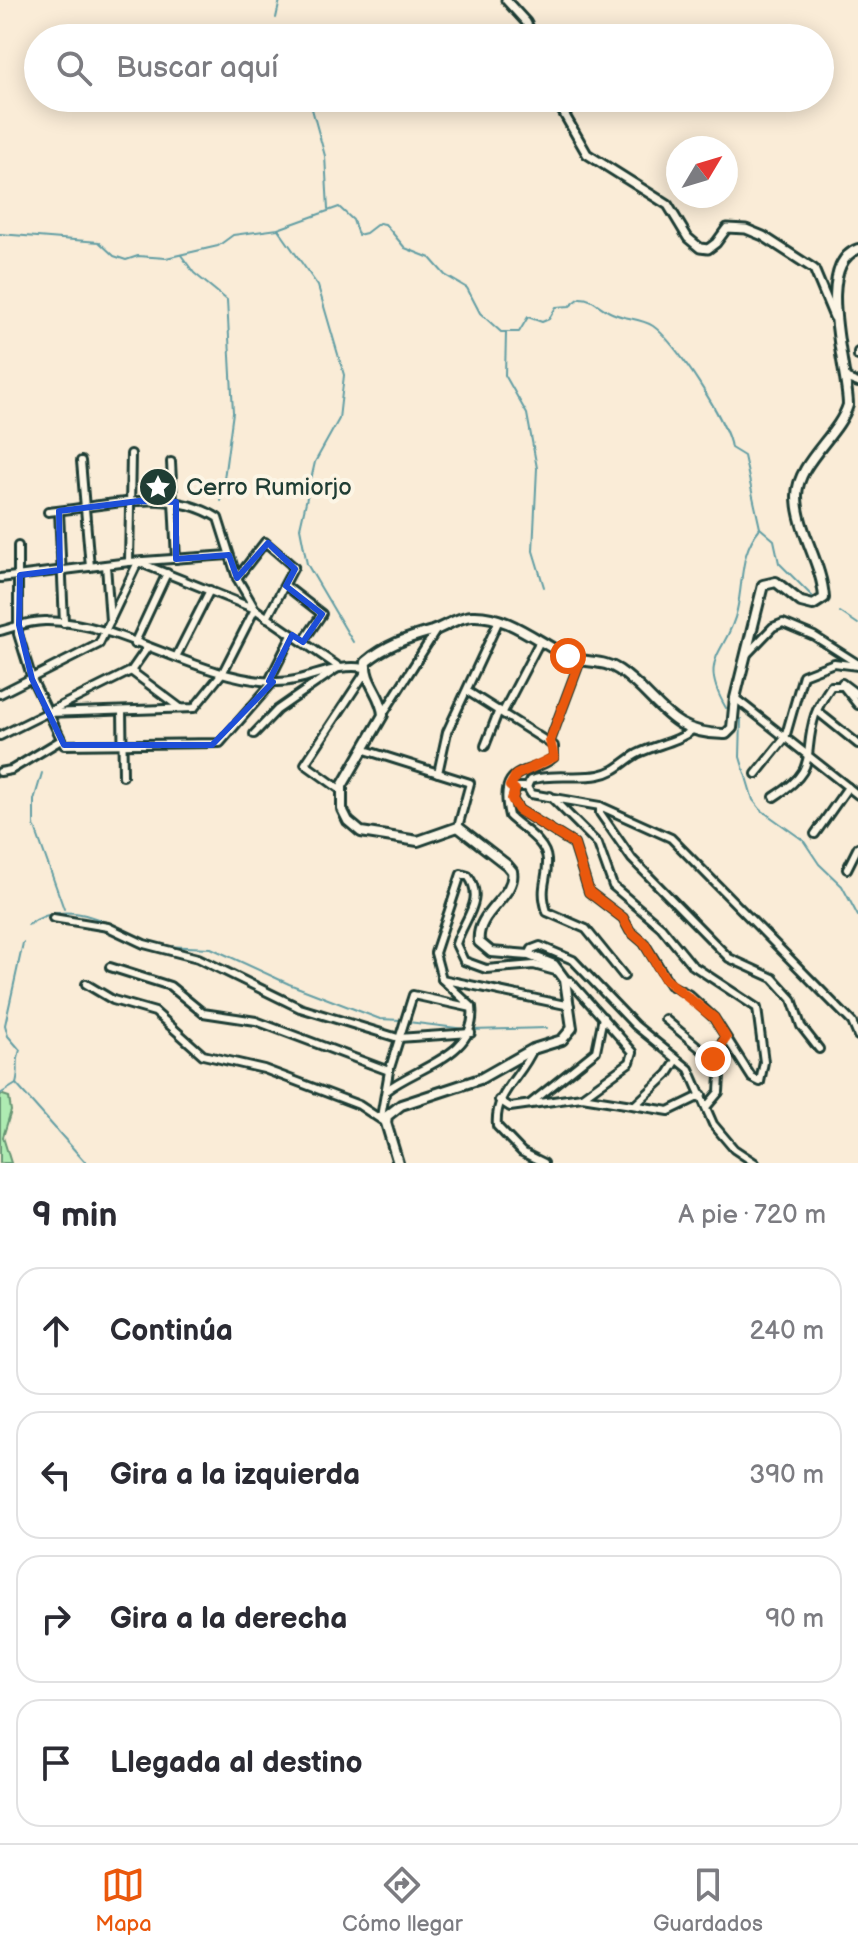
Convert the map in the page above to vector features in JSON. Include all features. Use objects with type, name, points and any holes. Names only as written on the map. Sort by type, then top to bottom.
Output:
[{"type":"main road","points":[[398,1163],[383,1120],[401,1105],[480,1079],[533,1049],[568,1036],[572,1028],[565,980],[545,959],[500,954],[486,949],[479,942],[482,923],[513,878],[507,865],[458,827],[418,841],[361,832],[348,821],[342,809],[341,790],[347,774],[365,750],[383,715],[382,705],[365,670],[366,662],[379,651],[471,616],[499,620],[580,661],[607,663],[622,672],[677,724],[726,734],[732,728],[735,698],[763,585],[776,582],[801,602],[813,605],[824,598],[797,495],[819,446],[845,414],[848,395],[838,327],[836,269],[851,252],[858,249]]},
{"type":"street","points":[[506,0],[527,24]]},
{"type":"street","points":[[563,112],[587,154],[668,205],[688,238],[700,248],[708,249],[727,228],[746,229],[763,236],[814,269],[838,327]]},
{"type":"street","points":[[845,378],[858,383]]},
{"type":"street","points":[[129,562],[131,454]]},
{"type":"street","points":[[81,461],[90,567]]},
{"type":"street","points":[[171,462],[176,502],[176,559]]},
{"type":"street","points":[[48,512],[132,502],[176,502],[218,518],[226,533],[237,578],[255,609]]},
{"type":"street","points":[[59,511],[64,623]]},
{"type":"street","points":[[237,578],[265,542],[295,569],[267,618]]},
{"type":"street","points":[[18,546],[18,634],[47,713],[61,740],[71,747],[220,743],[271,681],[292,635]]},
{"type":"street","points":[[0,578],[129,562],[229,555]]},
{"type":"street","points":[[138,562],[255,609],[339,667]]},
{"type":"street","points":[[0,694],[99,644],[138,562]]},
{"type":"street","points":[[106,565],[110,623]]},
{"type":"street","points":[[134,644],[167,573]]},
{"type":"street","points":[[286,586],[322,614],[303,642]]},
{"type":"street","points":[[176,657],[210,590]]},
{"type":"street","points":[[47,713],[194,708],[223,672],[255,609]]},
{"type":"street","points":[[438,773],[447,732],[499,620]]},
{"type":"street","points":[[2,631],[48,621],[64,623],[106,633],[223,672],[271,681],[339,667],[365,670],[305,764],[341,790]]},
{"type":"street","points":[[747,654],[773,627],[783,623],[814,636],[858,665]]},
{"type":"street","points":[[383,715],[437,629]]},
{"type":"street","points":[[485,746],[540,641]]},
{"type":"street","points":[[0,736],[131,671],[147,648]]},
{"type":"street","points":[[580,661],[550,741],[554,757],[516,775],[505,799],[509,816],[527,830],[547,859],[541,884],[547,912],[586,929],[624,976]]},
{"type":"street","points":[[756,774],[785,738],[803,675],[834,663],[858,665]]},
{"type":"street","points":[[254,734],[277,710],[339,667]]},
{"type":"street","points":[[131,671],[180,708]]},
{"type":"street","points":[[837,683],[858,705]]},
{"type":"street","points":[[774,797],[793,785],[810,757],[817,711],[831,686],[842,683],[858,695]]},
{"type":"street","points":[[467,691],[550,741]]},
{"type":"street","points":[[735,698],[858,795]]},
{"type":"street","points":[[122,711],[123,776]]},
{"type":"street","points":[[817,711],[858,744]]},
{"type":"street","points":[[527,787],[530,780],[541,777],[598,775],[619,769],[635,755],[673,743],[694,729]]},
{"type":"street","points":[[0,772],[11,770],[61,740]]},
{"type":"street","points":[[365,750],[470,783],[458,827]]},
{"type":"street","points":[[512,788],[527,787]]},
{"type":"street","points":[[527,787],[531,794],[600,806],[671,838],[852,1022],[858,1036]]},
{"type":"street","points":[[815,834],[848,787]]},
{"type":"street","points":[[512,788],[514,805],[574,844],[589,892],[623,918],[630,931],[644,943],[665,979],[714,1018],[752,1078],[760,1082],[764,1062],[757,1008],[692,965],[661,927],[613,886],[598,844],[550,796]]},
{"type":"street","points":[[600,806],[600,813],[632,859],[729,958],[773,978],[792,999],[801,1026],[819,1049]]},
{"type":"street","points":[[847,869],[858,847]]},
{"type":"street","points":[[387,1090],[408,1074],[446,1055],[471,1033],[472,1008],[466,997],[442,979],[435,953],[462,873],[474,884],[477,899],[456,944],[464,961],[486,969],[534,965],[559,972]]},
{"type":"street","points":[[53,918],[108,927],[144,944],[198,958],[300,1008],[398,1038],[471,1033]]},
{"type":"street","points":[[529,955],[532,949],[540,946],[573,960],[635,1025],[694,1074],[713,1124],[734,1149],[755,1163]]},
{"type":"street","points":[[110,967],[170,986],[208,1014],[256,1021],[389,1071]]},
{"type":"street","points":[[442,979],[570,1006]]},
{"type":"street","points":[[565,980],[629,1045],[633,1056],[582,1097]]},
{"type":"street","points":[[86,984],[113,1000],[155,1012],[203,1055],[264,1069],[359,1105],[383,1120],[389,1071],[413,995],[472,1008]]},
{"type":"street","points":[[531,1103],[596,1051],[603,1017]]},
{"type":"street","points":[[665,1019],[713,1059],[720,1071]]},
{"type":"street","points":[[707,1106],[719,1092],[722,1043],[726,1038]]},
{"type":"street","points":[[533,1049],[499,1100],[497,1126],[522,1152],[544,1163]]},
{"type":"street","points":[[635,1105],[668,1074],[677,1060]]},
{"type":"street","points":[[499,1100],[510,1107],[582,1097],[669,1111],[702,1095]]},
{"type":"highlighted area","points":[[139,501],[176,502],[176,559],[229,555],[237,578],[268,543],[295,569],[286,586],[322,614],[303,642],[292,635],[269,681],[273,682],[212,745],[64,745],[32,679],[19,625],[20,575],[60,570],[59,511]]},
{"type":"green space","points":[[0,1094],[9,1097],[11,1111],[3,1137],[11,1163],[0,1163]]},
{"type":"waterway","points":[[276,18],[280,0]]},
{"type":"waterway","points":[[313,112],[325,156],[328,209]]},
{"type":"waterway","points":[[0,234],[99,242],[114,256],[126,260],[138,256],[166,258],[218,246],[233,235],[278,229],[339,207],[353,220],[358,235],[379,223],[385,224],[405,248],[430,258],[445,275],[467,288],[480,313],[501,332],[519,332],[528,317],[542,322],[549,319],[556,307],[570,306],[580,298],[617,315],[648,323],[663,334],[687,364],[721,420],[731,448],[744,456],[760,528],[774,540],[779,563],[816,600]]},
{"type":"waterway","points":[[278,229],[318,286],[344,375],[339,419],[315,462],[300,528],[307,564],[353,642]]},
{"type":"waterway","points":[[181,255],[194,273],[227,300],[233,412],[221,501]]},
{"type":"waterway","points":[[506,333],[505,375],[527,414],[537,468],[533,551],[544,587]]},
{"type":"waterway","points":[[726,708],[717,691],[714,666],[733,624],[743,567],[749,547],[760,528]]},
{"type":"waterway","points":[[840,612],[858,624]]},
{"type":"waterway","points":[[741,719],[740,757],[753,800],[761,810],[803,840],[819,864],[842,886],[858,916]]},
{"type":"waterway","points":[[42,773],[34,800],[34,825],[64,909]]},
{"type":"waterway","points":[[28,925],[54,913],[67,912],[92,917],[131,934]]},
{"type":"waterway","points":[[0,1094],[16,1084],[17,1079],[20,1050],[8,1036],[5,1025],[23,943]]},
{"type":"waterway","points":[[162,946],[211,948],[289,984],[380,1019],[401,1020]]},
{"type":"waterway","points":[[408,1022],[465,1029]]},
{"type":"waterway","points":[[471,1030],[547,1028]]},
{"type":"waterway","points":[[16,1084],[86,1163]]},
{"type":"place","name":"Cerro Rumiorjo","points":[[158,487]]},
{"type":"route","points":[[568,656],[580,661],[550,741],[555,750],[554,757],[516,775],[510,786],[515,790],[514,805],[574,844],[589,892],[623,918],[630,931],[644,943],[670,985],[688,994],[714,1018],[726,1038],[722,1043],[720,1071],[713,1059]]}]
